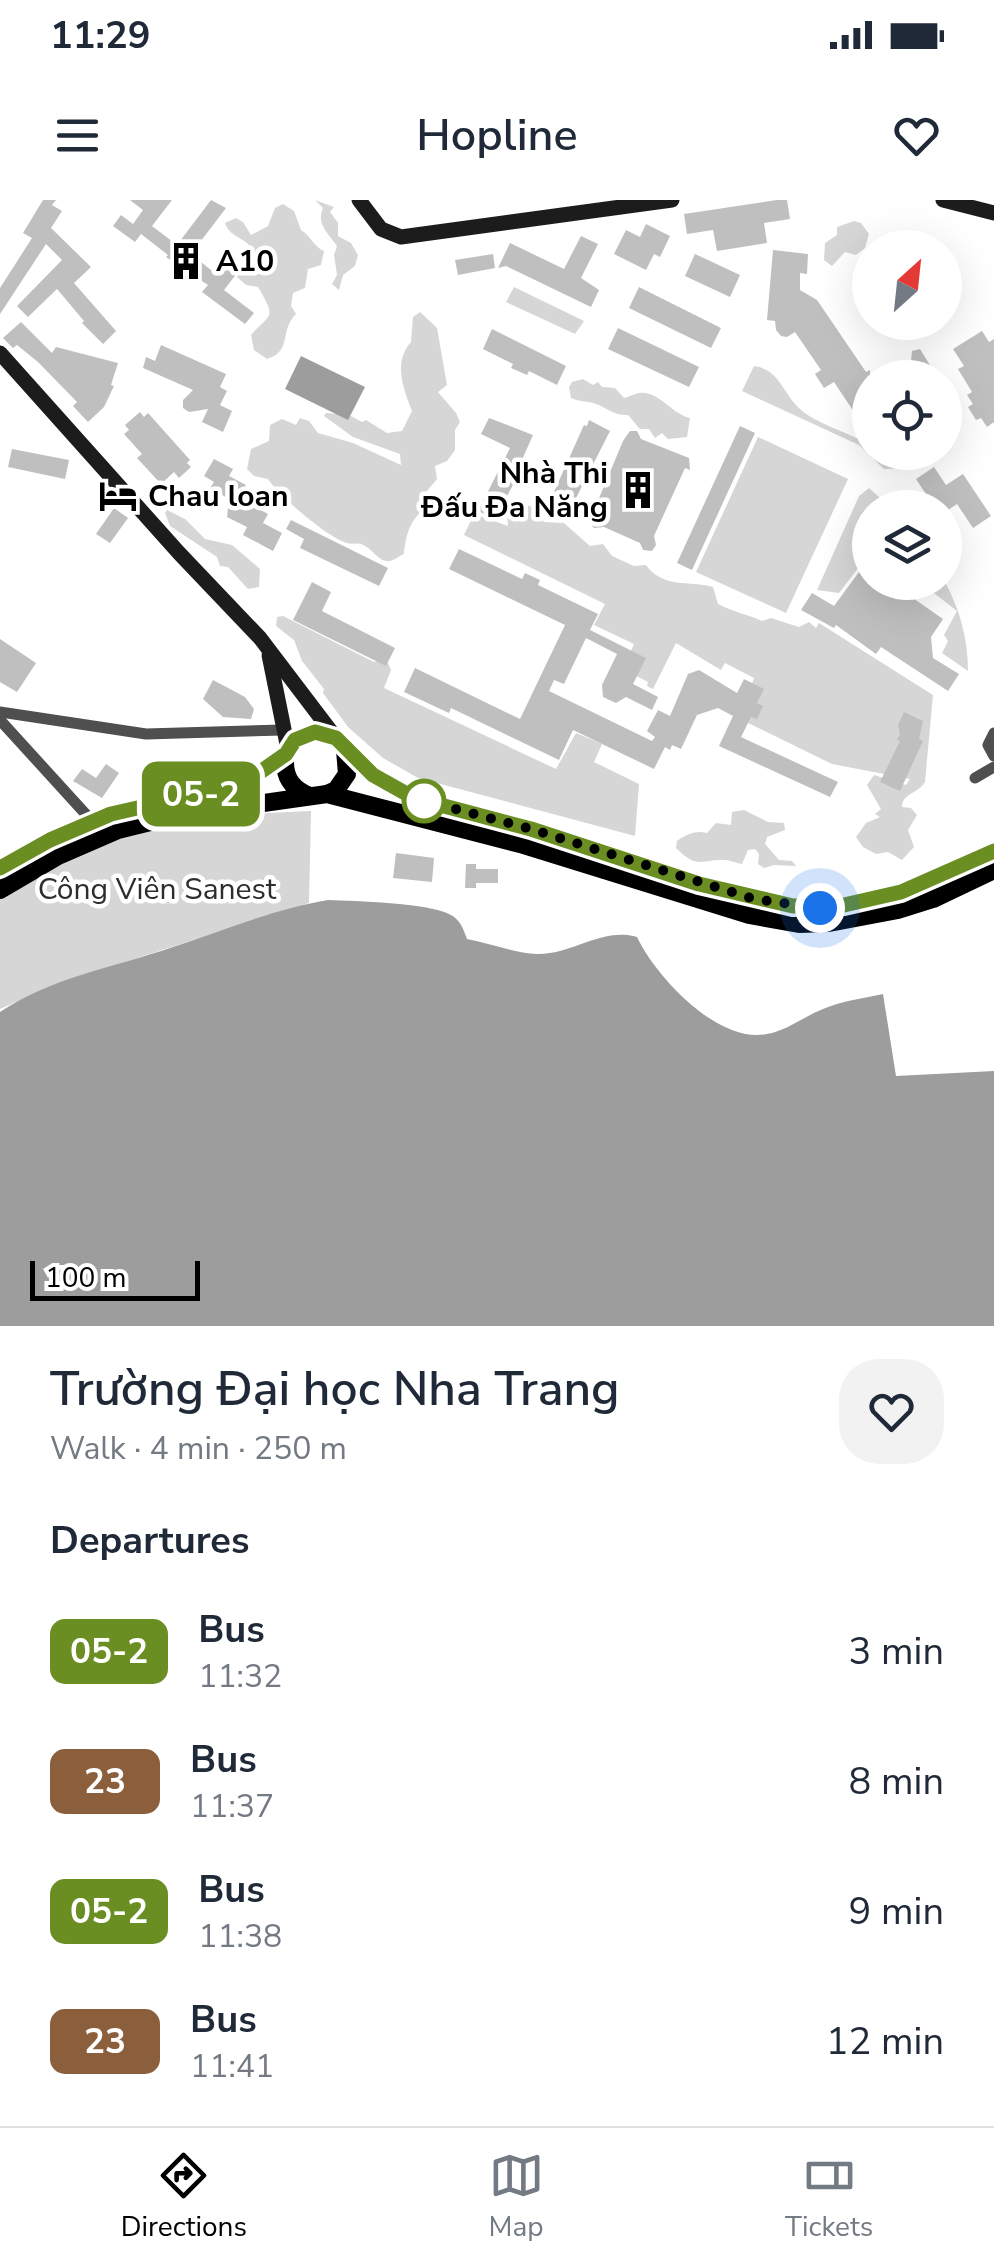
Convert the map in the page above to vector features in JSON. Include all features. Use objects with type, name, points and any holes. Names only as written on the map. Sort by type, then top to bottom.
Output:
[{"type":"main road","points":[[360,200],[381,230],[401,236],[573,206],[672,200]]},
{"type":"main road","points":[[942,200],[994,213]]},
{"type":"main road","points":[[0,353],[260,638],[348,754],[348,774],[343,783],[319,795],[218,809],[99,837],[0,890]]},
{"type":"main road","points":[[260,638],[274,669],[287,752],[285,772],[294,788],[426,818],[469,832]]},
{"type":"main road","points":[[4,864],[92,820],[243,784],[287,752],[304,734],[315,732],[339,742],[373,775],[414,798],[531,829],[754,899],[793,906],[844,905],[994,870]]},
{"type":"main road","points":[[218,809],[317,804],[396,815],[520,844],[750,914],[799,924],[829,924],[898,910],[962,877],[994,851]]},
{"type":"street","points":[[0,712],[146,734],[283,730]]},
{"type":"street","points":[[0,720],[92,820]]},
{"type":"street","points":[[994,733],[988,745],[994,756]]},
{"type":"street","points":[[975,778],[994,767]]},
{"type":"green space","points":[[315,200],[334,207],[330,212],[338,223],[338,236],[351,243],[358,255],[355,266],[343,275],[339,290],[332,284],[337,275],[337,246],[324,228],[323,208]]},
{"type":"green space","points":[[283,204],[294,211],[301,230],[324,251],[321,265],[308,269],[305,288],[293,293],[291,306],[296,314],[280,351],[267,359],[254,350],[251,335],[269,315],[268,305],[258,287],[246,285],[237,277],[245,258],[254,256],[225,223],[236,218],[251,235],[268,226],[275,208]]},
{"type":"green space","points":[[854,221],[866,230],[852,230],[852,254],[845,252],[832,266],[824,260],[825,243],[837,235],[837,227]]},
{"type":"green space","points":[[514,287],[584,321],[575,334],[506,302]]},
{"type":"green space","points":[[420,312],[437,328],[447,385],[438,392],[460,422],[455,430],[455,450],[447,461],[435,466],[437,479],[427,491],[426,508],[409,529],[404,554],[386,561],[363,545],[347,543],[328,533],[292,505],[268,479],[254,476],[247,469],[251,449],[269,441],[270,425],[282,419],[296,425],[300,418],[309,421],[318,433],[353,443],[401,465],[400,454],[353,437],[324,416],[349,415],[387,433],[402,431],[412,411],[403,384],[402,358],[411,342],[413,317]]},
{"type":"green space","points":[[754,366],[762,368],[775,377],[806,413],[852,437],[852,442],[742,391]]},
{"type":"green space","points":[[583,379],[593,385],[598,382],[602,387],[615,388],[624,398],[639,393],[653,395],[690,418],[687,437],[668,439],[662,433],[655,438],[628,415],[571,398],[572,382]]},
{"type":"green space","points":[[758,437],[848,479],[786,613],[696,572]]},
{"type":"green space","points":[[522,504],[541,509],[544,522],[564,523],[590,546],[603,544],[612,556],[634,566],[646,565],[660,578],[713,587],[718,604],[729,609],[762,621],[771,618],[799,627],[809,622],[816,628],[819,623],[933,695],[925,782],[905,799],[902,807],[911,808],[917,815],[908,830],[914,847],[902,860],[888,852],[876,854],[863,847],[856,837],[866,823],[880,817],[875,814],[881,809],[867,785],[874,775],[906,785],[910,779],[832,764],[740,719],[754,678],[725,663],[721,670],[676,643],[653,689],[647,686],[648,682],[623,669],[634,644],[594,625],[605,604],[464,535],[474,514],[508,526],[507,516]]},
{"type":"green space","points":[[167,510],[185,519],[205,539],[232,545],[260,569],[259,587],[248,589],[228,567],[220,566],[217,557],[170,526]]},
{"type":"green space","points":[[852,512],[852,576],[839,593],[817,590]]},
{"type":"green space","points":[[943,600],[955,603],[967,648],[968,671],[942,653],[948,641],[944,635],[957,611]]},
{"type":"green space","points":[[283,616],[374,662],[387,661],[391,670],[384,688],[556,769],[576,733],[602,744],[594,762],[639,784],[635,836],[418,778],[383,758],[348,727],[323,693],[324,689],[302,661],[294,640],[276,626],[277,617]]},
{"type":"green space","points":[[744,810],[768,822],[784,823],[785,830],[767,837],[765,844],[779,860],[792,861],[796,866],[764,868],[758,864],[755,849],[748,850],[742,864],[695,861],[676,848],[677,841],[699,832],[707,833],[716,823],[731,825],[732,812]]},
{"type":"green space","name":"Công Viên Sanest","points":[[311,811],[309,903],[59,983],[0,1009],[0,899],[58,863],[147,828],[229,816]]},
{"type":"shaded area","points":[[301,356],[365,387],[348,420],[285,389]]},
{"type":"shaded area","points":[[328,900],[439,910],[456,918],[467,939],[537,954],[599,938],[637,937],[658,970],[691,1004],[729,1029],[748,1034],[774,1032],[830,1006],[883,994],[896,1076],[994,1071],[994,1326],[0,1326],[0,1012],[62,981],[269,914]]},
{"type":"building","points":[[43,200],[56,200],[52,205],[62,211],[51,228],[91,267],[74,283],[116,331],[103,344],[57,289],[28,317],[17,306],[62,260],[46,244],[0,314],[0,288],[32,238],[23,233]]},
{"type":"building","name":"A10","points":[[130,200],[172,200],[152,226],[177,245],[211,200],[226,208],[191,254],[216,274],[228,258],[241,268],[224,290],[254,313],[245,324],[202,292],[208,285],[166,257],[141,234],[135,242],[113,226],[121,215],[133,224],[143,210]]},
{"type":"building","points":[[787,200],[790,219],[764,223],[767,243],[717,251],[713,230],[687,234],[684,214]]},
{"type":"building","points":[[646,224],[670,236],[660,257],[654,254],[646,270],[614,254],[626,230],[640,237]]},
{"type":"building","points":[[581,236],[598,244],[581,278],[599,290],[591,307],[506,266],[498,268],[510,243],[564,269]]},
{"type":"building","points":[[773,250],[808,254],[807,274],[800,273],[800,290],[817,300],[858,360],[852,360],[852,409],[834,382],[824,388],[815,374],[821,370],[795,332],[781,336],[775,321],[767,320]]},
{"type":"building","points":[[493,254],[495,268],[458,275],[455,260]]},
{"type":"building","points":[[695,254],[740,275],[730,297],[685,276]]},
{"type":"building","points":[[639,287],[721,328],[711,348],[629,308]]},
{"type":"building","points":[[21,322],[52,353],[56,347],[118,363],[111,385],[114,386],[104,407],[88,422],[73,406],[77,402],[38,362],[3,338]]},
{"type":"building","points":[[618,328],[699,367],[689,387],[608,349]]},
{"type":"building","points":[[492,329],[566,366],[557,385],[529,371],[527,375],[511,368],[513,364],[483,349]]},
{"type":"building","points":[[982,331],[989,342],[994,339],[994,422],[987,427],[981,418],[976,420],[968,407],[973,404],[967,395],[972,392],[962,376],[962,360],[953,349]]},
{"type":"building","points":[[161,345],[226,374],[220,387],[227,391],[220,405],[232,411],[223,432],[202,422],[208,409],[189,412],[183,408],[183,400],[193,390],[143,368],[146,357],[155,361]]},
{"type":"building","points":[[920,349],[927,360],[911,360],[912,351]]},
{"type":"building","points":[[140,412],[144,417],[148,413],[190,460],[187,463],[191,467],[179,478],[174,472],[161,484],[137,458],[142,454],[124,434],[129,430],[125,425]]},
{"type":"building","points":[[489,418],[533,435],[521,462],[524,464],[495,519],[478,511],[510,448],[481,434]]},
{"type":"building","points":[[589,420],[610,431],[573,504],[553,494]]},
{"type":"building","points":[[740,426],[755,433],[692,570],[677,563]]},
{"type":"building","name":"Nhà Thi Đấu Đa Năng","points":[[630,431],[689,458],[690,470],[685,468],[654,536],[656,545],[652,551],[643,550],[640,543],[604,527],[594,528],[589,522]]},
{"type":"building","points":[[12,449],[69,460],[65,479],[8,467]]},
{"type":"building","points":[[214,459],[233,469],[229,476],[246,485],[242,492],[254,499],[251,505],[268,514],[263,523],[282,533],[273,551],[243,535],[247,527],[227,517],[229,499],[210,488],[214,482],[204,476]]},
{"type":"building","points":[[936,470],[946,485],[963,474],[991,516],[973,528],[962,512],[962,490],[923,490],[916,479]]},
{"type":"building","points":[[114,508],[128,518],[110,543],[96,534]]},
{"type":"building","points":[[291,520],[388,568],[379,586],[300,548],[304,539],[286,529]]},
{"type":"building","points":[[459,549],[522,579],[525,573],[540,580],[538,585],[598,614],[590,630],[646,658],[633,684],[658,697],[652,710],[626,697],[616,703],[603,697],[602,685],[617,654],[586,638],[564,684],[554,680],[549,691],[652,741],[655,737],[647,731],[658,710],[670,716],[688,674],[699,670],[737,693],[744,679],[764,689],[757,703],[763,706],[757,719],[751,717],[741,737],[838,782],[830,797],[719,746],[733,716],[718,708],[697,715],[681,749],[665,747],[654,769],[573,730],[559,760],[451,708],[449,713],[404,692],[415,668],[520,719],[565,625],[449,569]]},
{"type":"building","points":[[312,582],[331,592],[322,611],[395,648],[386,666],[293,620]]},
{"type":"building","points":[[852,582],[852,600],[916,600],[943,619],[931,637],[933,658],[959,674],[948,691],[881,647],[876,654],[836,625],[834,628],[801,610],[812,593],[834,606]]},
{"type":"building","points":[[0,639],[36,663],[17,692],[0,682]]},
{"type":"building","points":[[213,680],[245,697],[254,709],[251,719],[223,717],[203,699]]},
{"type":"building","points":[[904,712],[923,721],[919,739],[923,741],[900,791],[880,782],[900,741],[898,725]]},
{"type":"building","points":[[106,764],[119,773],[102,798],[73,781],[82,769],[96,778]]},
{"type":"building","points":[[396,853],[434,858],[432,882],[393,878]]},
{"type":"building","points":[[466,864],[476,864],[476,869],[498,869],[498,883],[476,883],[476,888],[465,888]]},
{"type":"bus line","name":"05-2","points":[[0,868],[92,820],[243,784],[286,754],[295,740],[315,732],[336,738],[373,775],[414,798],[531,829],[699,884],[793,906],[844,905],[901,892],[994,851]]},
{"type":"place","name":"A10","points":[[186,261]]},
{"type":"place","name":"Nhà Thi Đấu Đa Năng","points":[[638,490]]},
{"type":"place","name":"Chau loan","points":[[118,496]]},
{"type":"route","points":[[424,801],[414,798],[531,829],[754,899],[820,908]]}]
